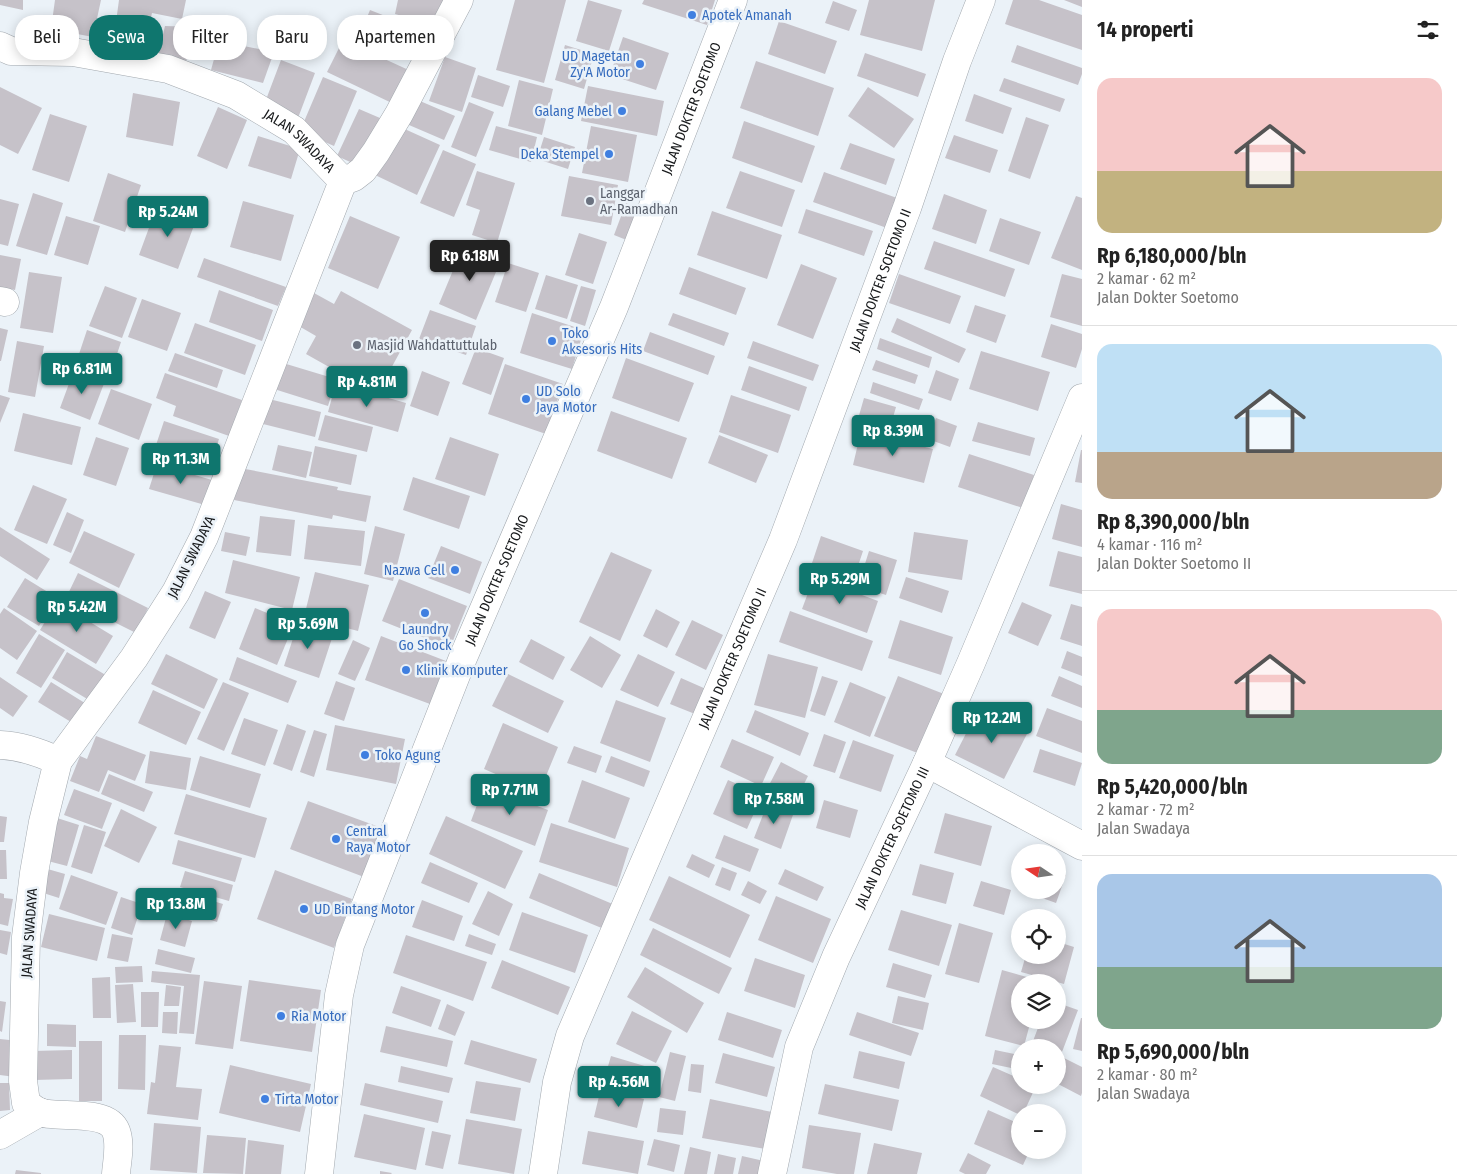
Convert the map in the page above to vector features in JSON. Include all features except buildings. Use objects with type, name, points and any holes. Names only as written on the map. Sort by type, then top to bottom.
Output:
[{"type":"street","points":[[343,181],[354,177],[363,170],[376,152],[399,114],[459,0]]},
{"type":"street","name":"JALAN DOKTER SOETOMO","points":[[319,1174],[339,995],[350,945],[462,660],[614,307],[733,0]]},
{"type":"street","name":"JALAN DOKTER SOETOMO II","points":[[543,1174],[557,1082],[570,1036],[783,540],[907,208],[957,60],[981,0]]},
{"type":"street","name":"JALAN SWADAYA","points":[[0,46],[11,50],[73,52],[168,69],[210,85],[236,96],[294,130],[343,181],[204,537],[176,592],[134,658],[58,761],[40,839],[26,937],[23,1081],[26,1103],[40,1112]]},
{"type":"street","name":"JALAN DOKTER SOETOMO III","points":[[772,1174],[799,1047],[836,957],[927,763],[971,663],[1082,398]]},
{"type":"street","points":[[0,745],[21,747],[39,752],[58,761]]},
{"type":"street","points":[[927,763],[1082,846]]},
{"type":"street","points":[[0,1135],[40,1112],[82,1114],[110,1122],[116,1130],[119,1146],[116,1174]]},
{"type":"place","name":"Apotek Amanah","points":[[692,15]]},
{"type":"place","name":"UD Magetan Zy'A Motor","points":[[640,64]]},
{"type":"place","name":"Galang Mebel","points":[[622,111]]},
{"type":"place","name":"Deka Stempel","points":[[609,154]]},
{"type":"place","name":"Langgar Ar-Ramadhan","points":[[590,201]]},
{"type":"place","name":"Toko Aksesoris Hits","points":[[552,341]]},
{"type":"place","name":"Masjid Wahdattuttulab","points":[[357,345]]},
{"type":"place","name":"UD Solo Jaya Motor","points":[[526,399]]},
{"type":"place","name":"Nazwa Cell","points":[[455,570]]},
{"type":"place","name":"Laundry Go Shock","points":[[425,613]]},
{"type":"place","name":"Klinik Komputer","points":[[406,670]]},
{"type":"place","name":"Toko Agung","points":[[365,755]]},
{"type":"place","name":"Central Raya Motor","points":[[336,839]]},
{"type":"place","name":"UD Bintang Motor","points":[[304,909]]},
{"type":"place","name":"Ria Motor","points":[[281,1016]]},
{"type":"place","name":"Tirta Motor","points":[[265,1099]]}]
